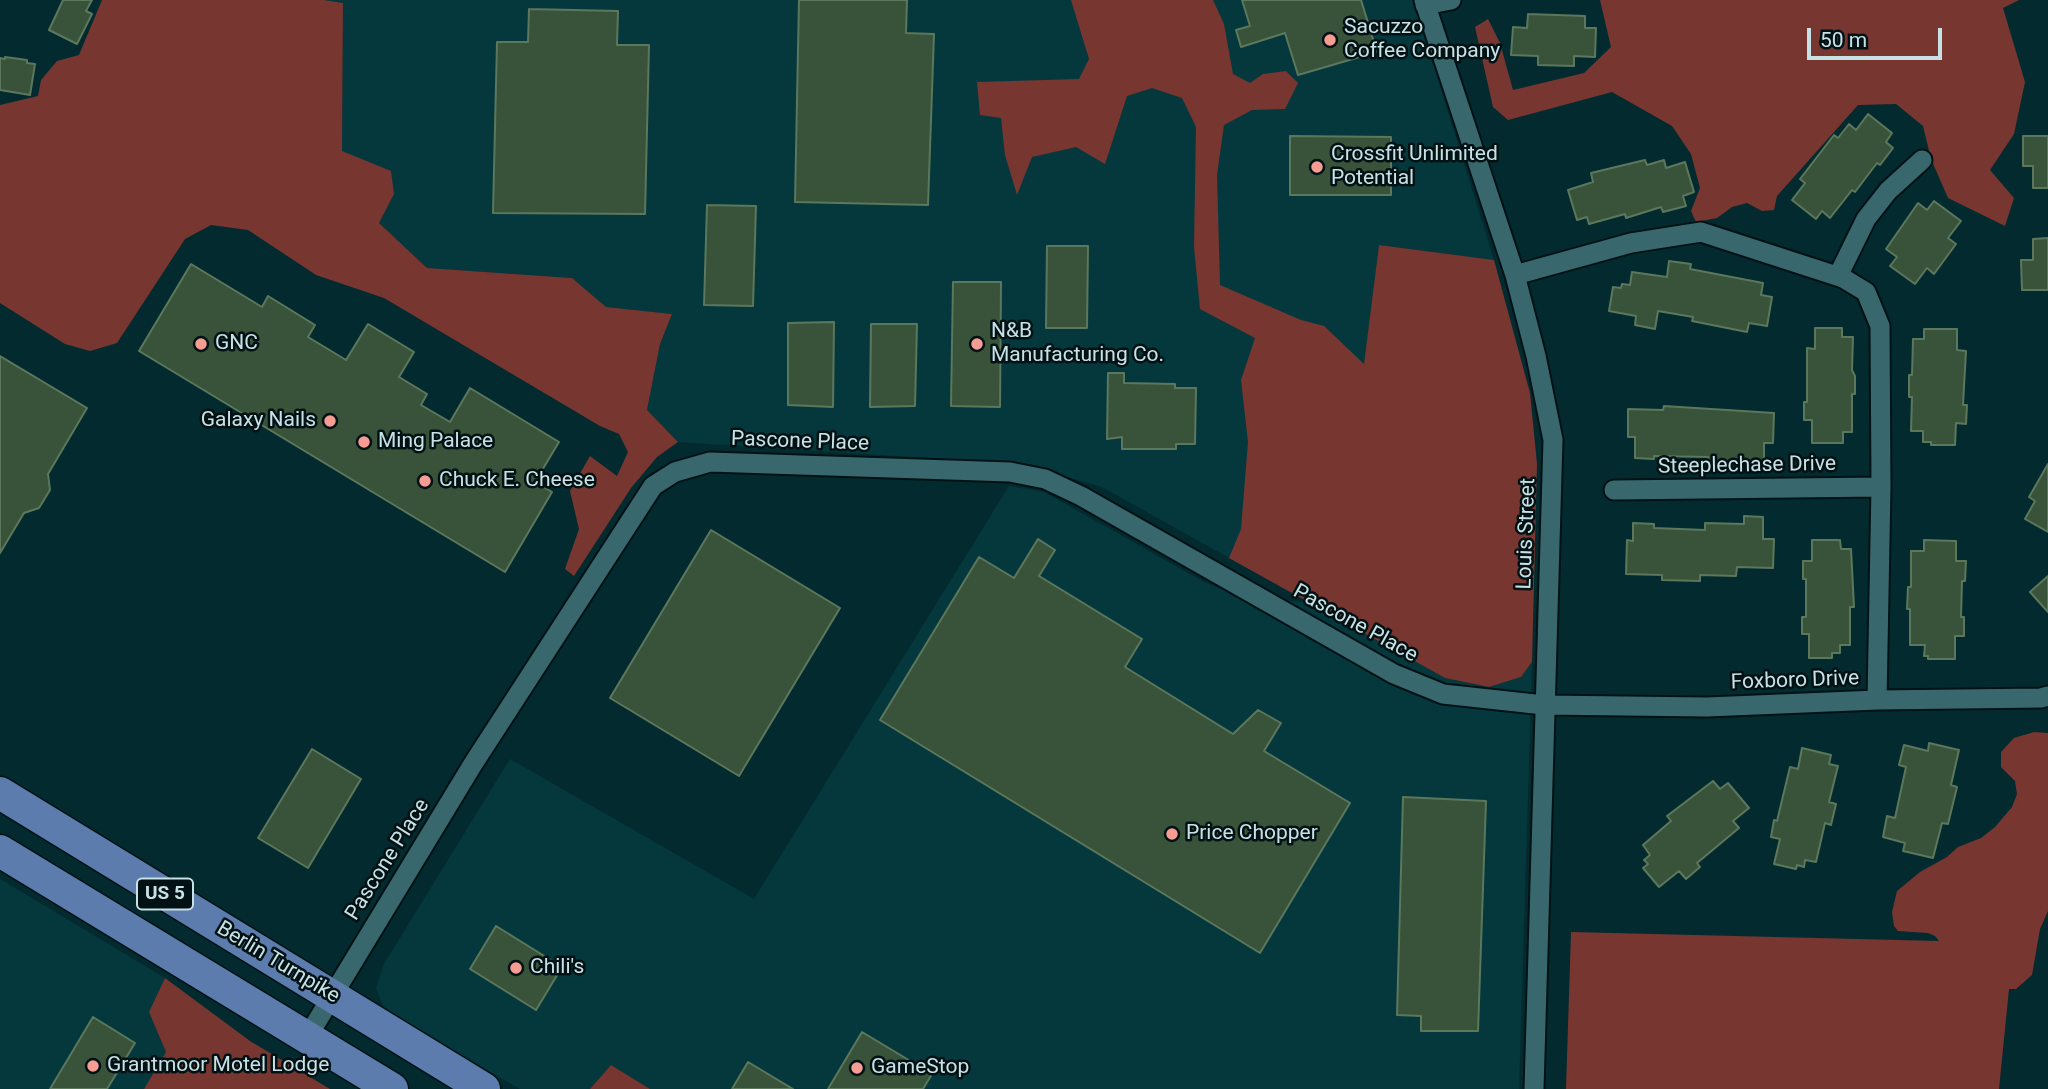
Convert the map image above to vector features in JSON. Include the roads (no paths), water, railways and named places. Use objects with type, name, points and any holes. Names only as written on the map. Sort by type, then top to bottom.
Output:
[{"type":"highway","name":"Berlin Turnpike","points":[[0,793],[484,1089]]},
{"type":"highway","name":"US 5","points":[[0,851],[393,1089]]},
{"type":"street","points":[[1424,2],[1451,0]]},
{"type":"street","name":"Louis Street","points":[[1424,2],[1515,275],[1536,356],[1553,440],[1534,1089]]},
{"type":"street","points":[[1838,276],[1866,219],[1888,191],[1922,160]]},
{"type":"street","points":[[1515,275],[1632,243],[1701,232],[1838,276],[1866,292],[1880,326],[1881,487],[1877,700]]},
{"type":"street","name":"Pascone Place","points":[[307,1036],[473,764],[653,486],[675,472],[710,463],[1010,472],[1045,478],[1394,674],[1443,694],[1544,705]]},
{"type":"street","name":"Steeplechase Drive","points":[[1614,490],[1881,487]]},
{"type":"street","name":"Foxboro Drive","points":[[1544,705],[1707,707],[2048,696]]},
{"type":"place","name":"Sacuzzo Coffee Company","points":[[1330,40]]},
{"type":"place","name":"Crossfit Unlimited Potential","points":[[1317,167]]},
{"type":"place","name":"GNC","points":[[201,344]]},
{"type":"place","name":"N&B Manufacturing Co.","points":[[977,344]]},
{"type":"place","name":"Galaxy Nails","points":[[330,421]]},
{"type":"place","name":"Ming Palace","points":[[364,442]]},
{"type":"place","name":"Chuck E. Cheese","points":[[425,481]]},
{"type":"place","name":"Price Chopper","points":[[1172,834]]},
{"type":"place","name":"Chili's","points":[[516,968]]},
{"type":"place","name":"Grantmoor Motel Lodge","points":[[93,1066]]},
{"type":"place","name":"GameStop","points":[[857,1068]]}]
